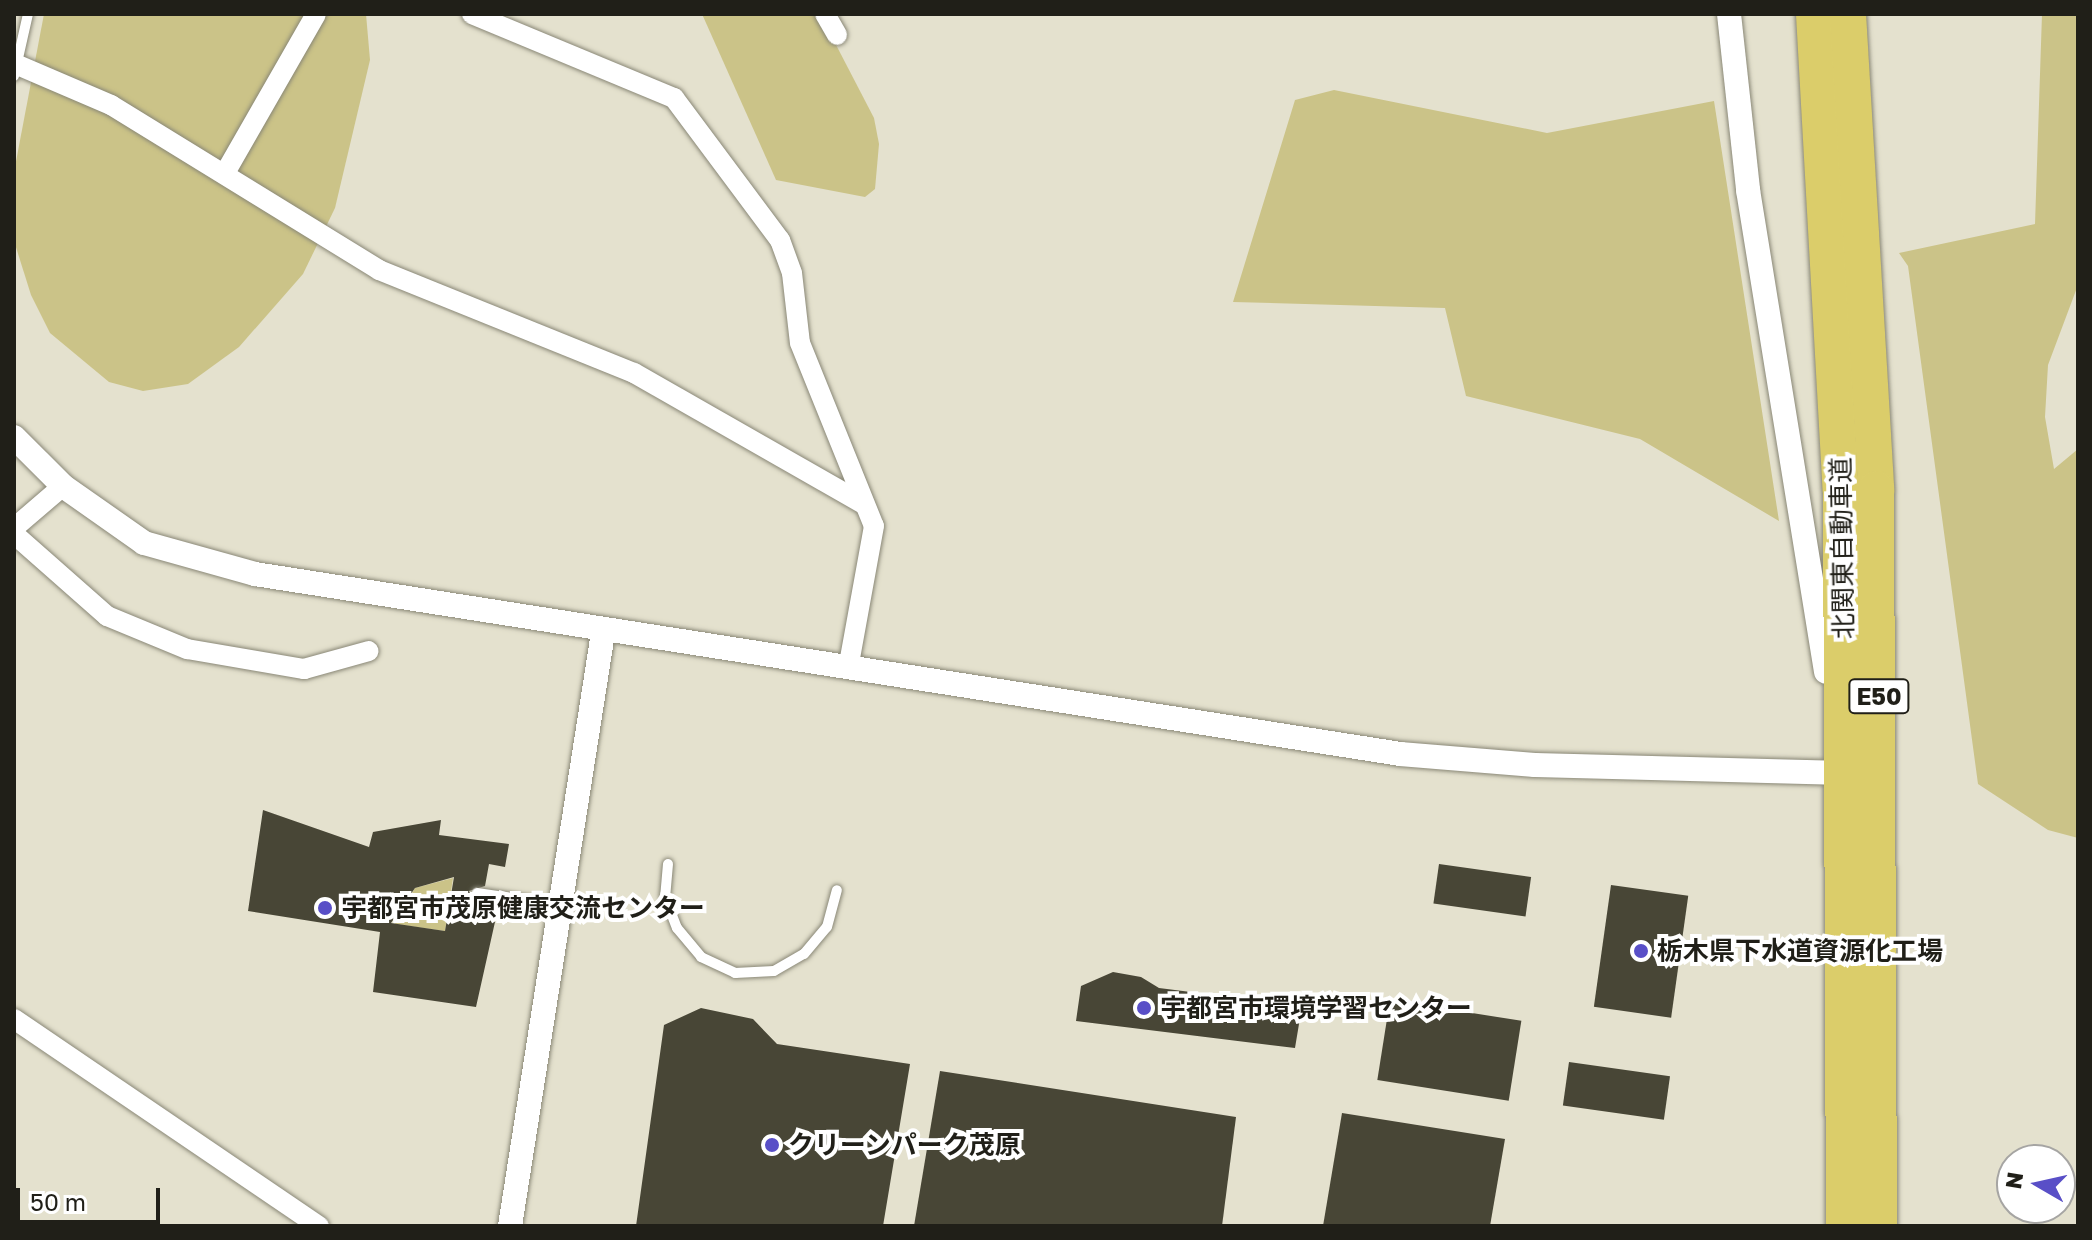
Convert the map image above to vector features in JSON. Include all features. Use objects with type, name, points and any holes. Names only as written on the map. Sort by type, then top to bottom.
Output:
[{"type":"highway","name":"北関東自動車道","points":[[1814,14],[1843,168],[1880,711],[1879,1226]]},
{"type":"highway","name":"北関東自動車道","points":[[1844,1226],[1846,727],[1843,168],[1848,14]]},
{"type":"street","points":[[225,173],[316,14]]},
{"type":"street","points":[[472,14],[674,98],[780,240],[792,273],[800,343],[874,526],[848,669]]},
{"type":"street","points":[[825,14],[837,35]]},
{"type":"street","points":[[1729,14],[1748,190],[1820,605],[1835,773],[1835,1226]]},
{"type":"street","points":[[17,71],[111,105],[379,270],[634,373],[864,504]]},
{"type":"street","points":[[14,437],[63,486],[144,543],[173,556],[603,633],[1400,754],[1535,765],[1835,773]]},
{"type":"street","points":[[63,486],[14,531],[107,616],[187,649],[304,669],[369,651]]},
{"type":"street","points":[[510,1226],[603,633]]},
{"type":"street","points":[[14,1019],[319,1226]]},
{"type":"lane","points":[[17,71],[28,14]]},
{"type":"lane","points":[[668,864],[665,897],[677,928],[701,957],[735,973],[774,971],[804,954],[827,927],[837,890]]},
{"type":"lane","points":[[477,893],[560,905]]},
{"type":"shaded area","points":[[44,14],[366,14],[370,60],[335,208],[303,274],[239,347],[188,384],[143,391],[109,382],[50,333],[31,295],[15,244],[14,172]]},
{"type":"shaded area","points":[[702,14],[820,14],[874,118],[879,144],[875,189],[865,197],[776,180]]},
{"type":"shaded area","points":[[2042,14],[2078,14],[2078,285],[2048,365],[2045,417],[2054,469],[2078,449],[2078,838],[2048,830],[1978,784],[1908,266],[1899,253],[2035,224]]},
{"type":"shaded area","points":[[1334,90],[1547,133],[1714,101],[1779,521],[1640,439],[1466,396],[1445,308],[1233,302],[1295,100]]},
{"type":"shaded area","points":[[453,878],[445,931],[395,924],[415,888]]},
{"type":"building","name":"宇都宮市茂原健康交流センター","points":[[263,810],[369,847],[373,832],[441,820],[439,835],[509,844],[505,867],[489,864],[485,886],[469,891],[473,900],[499,904],[476,1007],[373,992],[380,932],[248,911]],"holes":[[[454,877],[445,931],[391,923],[415,888]]]},
{"type":"building","points":[[1439,864],[1531,877],[1526,917],[1433,904]]},
{"type":"building","name":"栃木県下水道資源化工場","points":[[1611,885],[1688,896],[1671,1018],[1594,1007]]},
{"type":"building","points":[[1113,972],[1141,977],[1159,988],[1302,1006],[1295,1048],[1076,1021],[1081,986]]},
{"type":"building","points":[[1390,1000],[1521,1021],[1509,1101],[1377,1080]]},
{"type":"building","name":"クリーンパーク茂原","points":[[701,1008],[753,1019],[777,1044],[910,1064],[883,1226],[636,1226],[664,1025]]},
{"type":"building","points":[[1569,1062],[1670,1076],[1664,1120],[1563,1106]]},
{"type":"building","name":"クリーンパーク茂原","points":[[940,1071],[1236,1117],[1222,1226],[914,1226]]},
{"type":"building","points":[[1342,1113],[1505,1139],[1490,1226],[1323,1226]]},
{"type":"place","name":"宇都宮市茂原健康交流センター","points":[[325,908]]},
{"type":"place","name":"栃木県下水道資源化工場","points":[[1641,951]]},
{"type":"place","name":"宇都宮市環境学習センター","points":[[1144,1008]]},
{"type":"place","name":"クリーンパーク茂原","points":[[772,1145]]}]
